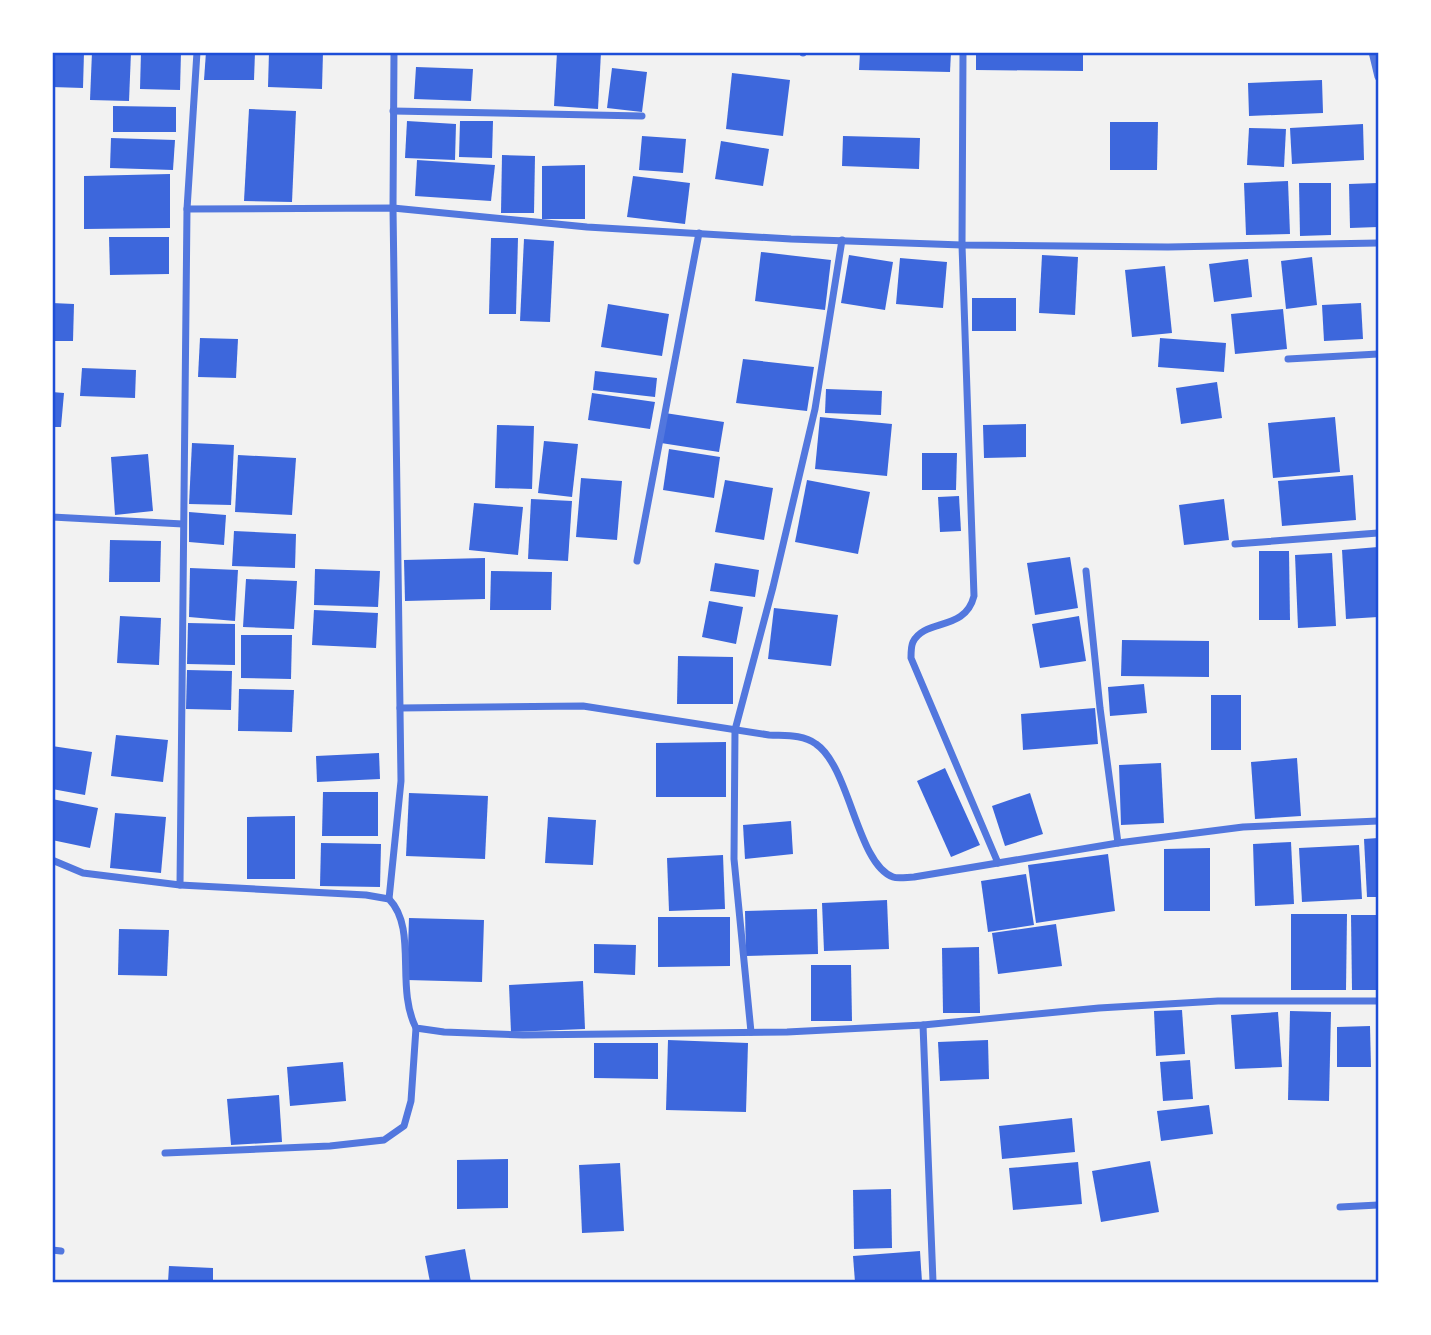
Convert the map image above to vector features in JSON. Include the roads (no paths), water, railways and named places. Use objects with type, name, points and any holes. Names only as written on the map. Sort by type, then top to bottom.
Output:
[{"type":"street","points":[[180,885],[187,209],[197,52]]},
{"type":"street","points":[[165,1153],[330,1146],[384,1140],[404,1126],[411,1101],[416,1028],[409,1014],[405,989],[403,923],[399,911],[389,898],[401,781],[393,208],[394,52]]},
{"type":"street","points":[[963,52],[962,245],[974,596],[971,609],[962,617],[919,635],[912,643],[911,658],[998,863]]},
{"type":"street","points":[[1372,52],[1378,78]]},
{"type":"street","points":[[393,111],[642,116]]},
{"type":"street","points":[[187,209],[393,208],[587,227],[962,245],[1168,247],[1378,243]]},
{"type":"street","points":[[637,561],[699,233]]},
{"type":"street","points":[[751,1032],[734,859],[735,730],[816,409],[842,240]]},
{"type":"street","points":[[1287,359],[1378,354]]},
{"type":"street","points":[[52,517],[183,524]]},
{"type":"street","points":[[1235,544],[1378,533]]},
{"type":"street","points":[[1086,571],[1100,708],[1118,843]]},
{"type":"street","points":[[400,708],[583,706],[769,735],[800,736],[817,744],[832,762],[876,864],[893,877],[914,877],[1118,843],[1243,827],[1378,821]]},
{"type":"street","points":[[52,860],[83,873],[180,885],[389,898]]},
{"type":"street","points":[[416,1028],[444,1032],[523,1035],[751,1032],[923,1025],[1218,1000],[1378,1000]]},
{"type":"street","points":[[923,1025],[933,1283]]},
{"type":"street","points":[[1340,1207],[1378,1205]]}]
